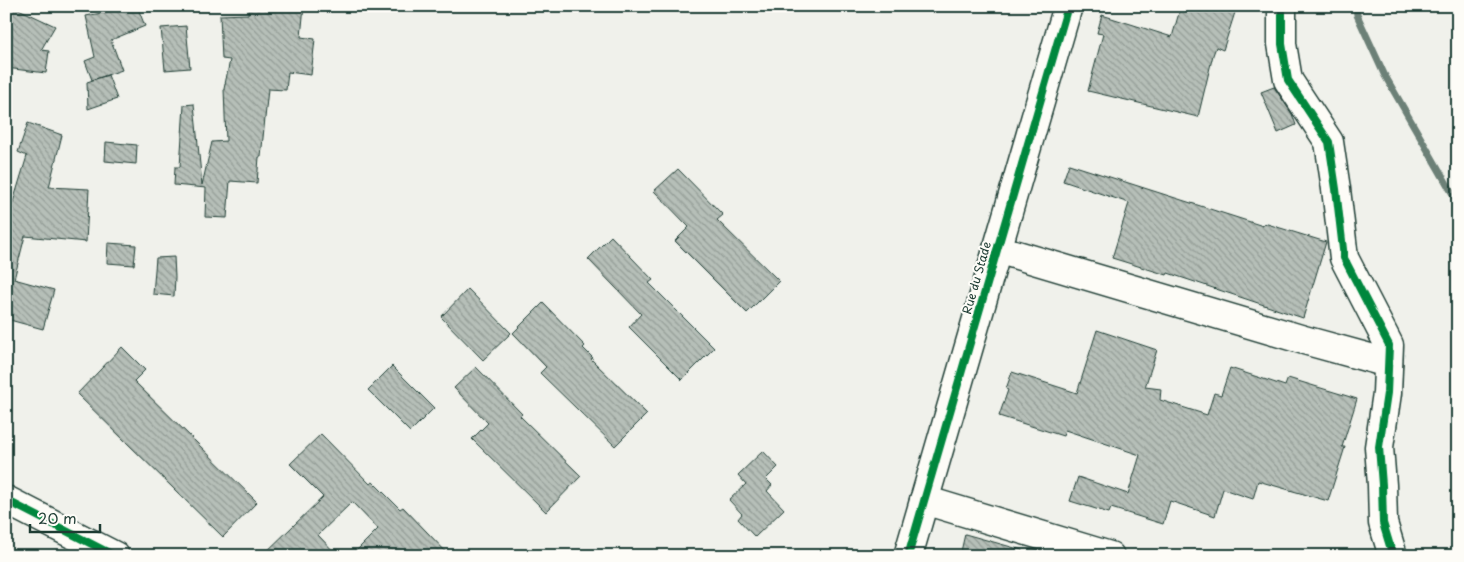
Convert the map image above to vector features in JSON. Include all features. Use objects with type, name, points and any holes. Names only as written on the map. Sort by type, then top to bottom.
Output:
[{"type":"street","name":"Rue du Stade","points":[[908,556],[1068,6]]},
{"type":"street","points":[[1282,6],[1282,44],[1288,80],[1329,142],[1344,258],[1389,345],[1387,394],[1379,447],[1383,523],[1392,556]]},
{"type":"street","points":[[997,249],[1388,363]]},
{"type":"street","points":[[6,500],[115,556]]},
{"type":"street","points":[[924,500],[1110,556]]},
{"type":"building","points":[[6,6],[12,6],[55,26],[41,50],[49,51],[46,73],[6,68]]},
{"type":"building","points":[[137,6],[145,26],[111,40],[122,70],[92,80],[85,61],[95,57],[86,16]]},
{"type":"building","points":[[249,6],[304,6],[301,37],[315,39],[311,75],[288,72],[286,90],[268,89],[257,183],[230,181],[227,218],[205,217],[206,188],[174,185],[175,167],[180,167],[184,105],[194,104],[202,185],[212,142],[226,141],[224,89],[230,60],[222,59],[220,15],[248,14]]},
{"type":"building","points":[[1181,6],[1237,6],[1223,50],[1216,47],[1213,55],[1198,117],[1088,91],[1103,34],[1097,33],[1102,15],[1172,37]]},
{"type":"building","points":[[186,26],[190,68],[165,70],[161,28]]},
{"type":"building","points":[[108,75],[117,99],[88,109],[87,82]]},
{"type":"building","points":[[1274,87],[1292,114],[1296,125],[1278,133],[1261,92]]},
{"type":"building","points":[[28,123],[62,135],[49,187],[89,189],[86,242],[25,236],[14,279],[54,290],[43,329],[6,319],[6,225],[27,156],[18,152]]},
{"type":"building","points":[[106,142],[137,145],[136,164],[105,161]]},
{"type":"building","points":[[1069,164],[1263,226],[1264,223],[1326,242],[1303,318],[1168,273],[1167,275],[1112,258],[1129,203],[1063,181]]},
{"type":"building","points":[[678,169],[723,215],[717,220],[779,281],[747,313],[675,241],[689,227],[654,191]]},
{"type":"building","points":[[611,236],[653,280],[649,283],[714,348],[682,380],[629,327],[641,314],[588,259]]},
{"type":"building","points":[[108,243],[136,245],[134,265],[107,263]]},
{"type":"building","points":[[174,257],[174,296],[153,294],[156,258]]},
{"type":"building","points":[[468,289],[511,333],[483,360],[441,317]]},
{"type":"building","points":[[543,303],[585,346],[583,348],[593,358],[591,359],[647,414],[615,446],[540,373],[546,367],[513,333]]},
{"type":"building","points":[[1097,330],[1157,350],[1145,387],[1161,389],[1160,400],[1207,415],[1214,393],[1221,395],[1230,368],[1285,386],[1288,378],[1357,399],[1342,447],[1345,447],[1328,501],[1258,481],[1253,499],[1223,489],[1215,516],[1170,501],[1163,524],[1111,508],[1109,513],[1070,501],[1078,477],[1128,494],[1140,455],[1065,430],[1063,436],[999,416],[1012,372],[1077,393]]},
{"type":"building","points":[[122,347],[145,370],[134,381],[257,502],[223,537],[77,394]]},
{"type":"building","points":[[392,366],[434,408],[410,432],[368,390]]},
{"type":"building","points":[[476,367],[522,414],[520,416],[581,476],[546,512],[472,439],[488,423],[454,388]]},
{"type":"building","points":[[321,434],[370,484],[373,482],[400,509],[403,507],[450,556],[351,556],[378,529],[352,502],[318,535],[338,556],[262,556],[323,497],[290,464]]},
{"type":"building","points":[[763,451],[778,467],[766,479],[772,485],[767,491],[784,509],[755,537],[738,519],[742,514],[729,500],[746,484],[738,475]]},
{"type":"building","points":[[965,534],[1022,550],[1021,556],[960,556]]},
{"type":"waterway","points":[[1356,6],[1357,15],[1384,74],[1458,203]]},
{"type":"cycle path","points":[[908,556],[1068,6]]},
{"type":"cycle path","points":[[1282,6],[1282,44],[1288,80],[1329,142],[1344,258],[1389,345],[1387,393],[1379,447],[1383,523],[1393,556]]},
{"type":"cycle path","points":[[6,500],[115,556]]}]
